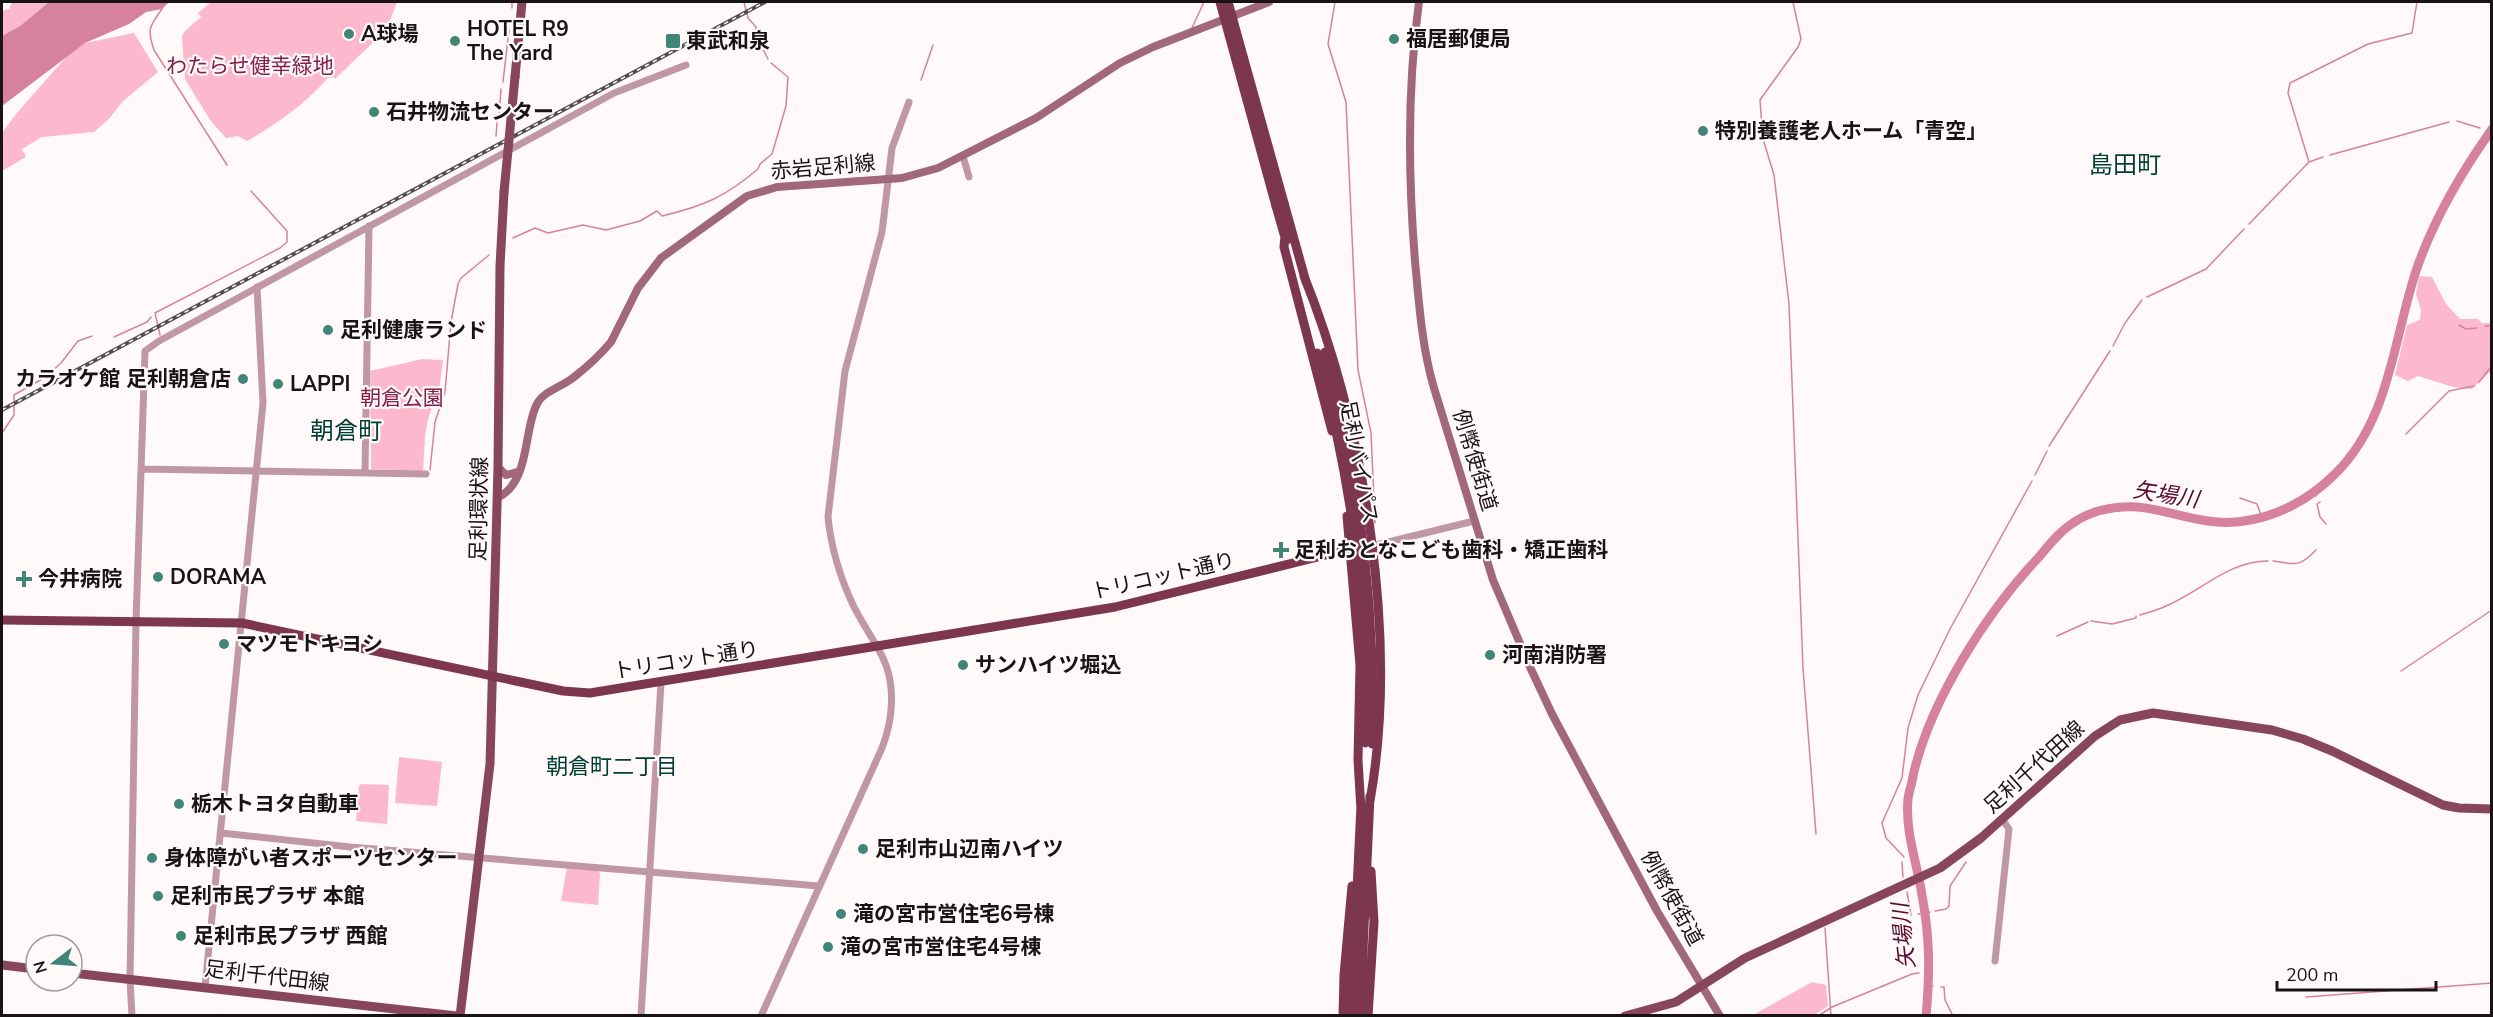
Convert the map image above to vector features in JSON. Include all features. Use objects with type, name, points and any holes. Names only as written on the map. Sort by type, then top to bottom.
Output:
[{"type":"highway","name":"足利バイパス","points":[[1220,2],[1280,205],[1304,276],[1341,448],[1358,555],[1366,650],[1370,801],[1368,854],[1361,895],[1351,1016]]},
{"type":"highway","name":"足利バイパス","points":[[1228,2],[1280,205],[1285,236],[1321,352]]},
{"type":"highway","points":[[1285,236],[1284,247],[1336,454],[1350,549],[1359,665],[1358,790],[1361,810]]},
{"type":"highway","points":[[1304,276],[1320,317],[1347,416],[1372,546],[1381,668],[1379,735],[1370,801]]},
{"type":"highway","name":"トリコット通り","points":[[2,620],[243,623],[574,693],[599,693],[1115,607],[1350,549],[1372,546]]},
{"type":"highway","name":"足利バイパス","points":[[1360,1016],[1361,810],[1369,744]]},
{"type":"highway","points":[[1368,854],[1373,887],[1374,922],[1368,1016]]},
{"type":"highway","points":[[1343,1016],[1350,903],[1353,885],[1359,871]]},
{"type":"main road","name":"足利環状線","points":[[458,1016],[490,764],[498,467],[500,266],[504,192],[522,2]]},
{"type":"main road","name":"赤岩足利線","points":[[497,498],[510,491],[518,472],[527,448],[537,403],[572,379],[611,342],[638,288],[649,272],[672,249],[747,196],[759,191],[805,183],[888,179],[927,172],[1036,118],[1120,63],[1269,2]]},
{"type":"main road","name":"例幣使街道","points":[[1419,2],[1411,83],[1410,210],[1419,296],[1431,377],[1493,580],[1552,714],[1661,917],[1720,1016]]},
{"type":"main road","points":[[498,467],[506,475],[518,472]]},
{"type":"main road","name":"足利千代田線","points":[[1625,1016],[1668,1005],[1745,958],[1927,874],[1960,855],[2103,730],[2129,717],[2153,713],[2272,730],[2303,739],[2443,805],[2459,808],[2492,808]]},
{"type":"main road","points":[[2,965],[24,968]]},
{"type":"main road","name":"足利千代田線","points":[[84,974],[458,1016]]},
{"type":"street","points":[[132,1016],[130,980],[136,622],[145,351],[257,287],[614,93],[686,64]]},
{"type":"street","points":[[761,1016],[887,734],[891,683],[877,647],[856,612],[846,588],[830,539],[828,517],[845,371],[882,232],[895,139],[909,102]]},
{"type":"street","points":[[963,156],[969,177]]},
{"type":"street","points":[[365,473],[369,226]]},
{"type":"street","points":[[205,987],[243,623],[263,403],[257,287]]},
{"type":"street","points":[[141,469],[426,474]]},
{"type":"street","points":[[1372,546],[1474,521]]},
{"type":"street","points":[[641,1016],[661,683]]},
{"type":"street","points":[[1995,961],[2008,829],[2002,819]]},
{"type":"street","points":[[221,833],[819,886]]},
{"type":"green space","points":[[12,2],[49,2],[20,26],[2,36],[2,11],[9,9]]},
{"type":"green space","name":"わたらせ健幸緑地","points":[[211,2],[397,2],[384,32],[336,78],[328,78],[290,113],[247,141],[238,136],[226,138],[210,120],[185,79],[182,36],[201,17],[198,13]]},
{"type":"green space","points":[[134,33],[158,72],[122,102],[109,119],[94,132],[42,137],[22,149],[26,157],[2,171],[2,133],[68,55],[85,43]]},
{"type":"green space","points":[[2419,276],[2432,277],[2446,304],[2460,319],[2478,319],[2482,323],[2491,323],[2491,371],[2472,389],[2453,387],[2418,376],[2408,381],[2395,375],[2407,325],[2420,320],[2421,310],[2416,294]]},
{"type":"green space","name":"朝倉公園","points":[[423,359],[443,360],[440,384],[428,419],[423,471],[371,469],[370,371]]},
{"type":"green space","points":[[399,757],[442,762],[437,806],[395,803]]},
{"type":"green space","points":[[361,784],[389,785],[387,824],[356,821]]},
{"type":"green space","points":[[567,867],[598,870],[600,874],[598,905],[561,901]]},
{"type":"green space","points":[[1812,982],[1826,985],[1828,1006],[1814,1015],[1753,1015]]},
{"type":"shaded area","points":[[49,2],[169,2],[162,9],[146,12],[129,24],[85,43],[2,106],[2,36],[20,26]]},
{"type":"waterway","points":[[512,2],[512,8]]},
{"type":"waterway","points":[[744,2],[748,18],[756,27],[755,42],[763,49],[768,59]]},
{"type":"waterway","points":[[1191,30],[1204,2]]},
{"type":"waterway","points":[[1335,2],[1328,44],[1346,102],[1358,370],[1371,433],[1375,523]]},
{"type":"waterway","points":[[1793,2],[1801,39],[1798,47],[1760,100],[1763,139],[1774,175],[1789,304],[1803,668],[1816,834]]},
{"type":"waterway","points":[[2309,162],[2288,93],[2290,83],[2368,44],[2412,33],[2417,2]]},
{"type":"waterway","points":[[162,9],[150,28],[154,50],[227,165]]},
{"type":"waterway","points":[[503,82],[509,30]]},
{"type":"waterway","points":[[921,80],[933,45]]},
{"type":"waterway","points":[[513,238],[535,228],[548,233],[583,225],[606,230],[640,221],[657,211],[662,216],[690,208],[735,187],[758,169],[760,164],[772,154],[786,106],[788,77],[771,63]]},
{"type":"waterway","points":[[499,115],[501,89]]},
{"type":"waterway","points":[[2457,121],[2480,128]]},
{"type":"waterway","points":[[2330,155],[2449,122]]},
{"type":"waterway","points":[[496,136],[497,123]]},
{"type":"waterway","name":"矢場川","points":[[1926,1016],[1928,941],[1925,911],[1910,835],[1908,799],[1921,747],[1932,718],[1962,659],[2019,579],[2055,538],[2068,526],[2088,515],[2112,508],[2137,507],[2208,521],[2243,521],[2260,518],[2293,505],[2322,486],[2335,474],[2353,453],[2378,406],[2415,274],[2438,217],[2469,163],[2492,129]]},
{"type":"waterway","points":[[2249,224],[2309,162],[2323,157]]},
{"type":"waterway","points":[[160,335],[155,313],[280,248],[287,242],[287,231],[251,191]]},
{"type":"waterway","points":[[2147,297],[2206,269],[2244,229]]},
{"type":"waterway","points":[[430,470],[435,422],[445,392],[451,322],[458,284],[461,278],[489,255]]},
{"type":"waterway","points":[[2113,346],[2125,323],[2142,300]]},
{"type":"waterway","points":[[114,337],[147,322],[151,317]]},
{"type":"waterway","points":[[2459,325],[2466,329],[2477,328]]},
{"type":"waterway","points":[[2485,326],[2492,326]]},
{"type":"waterway","points":[[2,433],[14,415],[14,395],[44,378],[61,363],[78,341],[92,336]]},
{"type":"waterway","points":[[2049,446],[2110,351]]},
{"type":"waterway","points":[[2479,382],[2491,367]]},
{"type":"waterway","points":[[2406,434],[2449,391],[2474,386]]},
{"type":"waterway","points":[[2035,475],[2047,451]]},
{"type":"waterway","points":[[1904,857],[1886,838],[1882,823],[1902,778],[1908,728],[1918,695],[1950,629],[2032,481]]},
{"type":"waterway","name":"矢場川","points":[[2313,492],[2316,496]]},
{"type":"waterway","points":[[2240,498],[2257,504],[2262,518]]},
{"type":"waterway","points":[[2320,502],[2317,504],[2320,517],[2326,524]]},
{"type":"waterway","points":[[2273,561],[2301,562],[2316,550]]},
{"type":"waterway","points":[[2140,615],[2179,600],[2240,566],[2268,561]]},
{"type":"waterway","points":[[2401,671],[2492,610]]},
{"type":"waterway","points":[[2091,621],[2112,624],[2136,618],[2136,616]]},
{"type":"waterway","points":[[2057,636],[2088,622]]},
{"type":"waterway","points":[[1902,862],[1903,877]]},
{"type":"waterway","points":[[1935,911],[1946,909],[1949,906],[1950,886],[1966,862]]},
{"type":"waterway","points":[[1907,892],[1911,915]]},
{"type":"waterway","name":"矢場川","points":[[1918,914],[1930,912]]},
{"type":"waterway","points":[[1825,928],[1831,1016]]},
{"type":"waterway","points":[[1818,1016],[1832,1007],[1919,973]]},
{"type":"waterway","name":"矢場川","points":[[1925,973],[1930,974]]},
{"type":"waterway","points":[[2306,997],[2492,983]]},
{"type":"waterway","points":[[1941,987],[1944,987],[1945,1000],[1953,1016]]},
{"type":"railway","points":[[2,410],[765,2]]},
{"type":"place","name":"A球場","points":[[349,34]]},
{"type":"place","name":"福居郵便局","points":[[1394,39]]},
{"type":"place","name":"HOTEL R9 The Yard","points":[[455,41]]},
{"type":"place","name":"東武和泉","points":[[673,41]]},
{"type":"place","name":"石井物流センター","points":[[374,112]]},
{"type":"place","name":"特別養護老人ホーム「青空」","points":[[1703,131]]},
{"type":"place","name":"足利健康ランド","points":[[328,330]]},
{"type":"place","name":"カラオケ館 足利朝倉店","points":[[243,379]]},
{"type":"place","name":"LAPPI","points":[[278,384]]},
{"type":"place","name":"足利おとなこども歯科・矯正歯科","points":[[1281,550]]},
{"type":"place","name":"DORAMA","points":[[158,577]]},
{"type":"place","name":"今井病院","points":[[24,579]]},
{"type":"place","name":"マツモトキヨシ","points":[[224,644]]},
{"type":"place","name":"河南消防署","points":[[1490,655]]},
{"type":"place","name":"サンハイツ堀込","points":[[963,665]]},
{"type":"place","name":"栃木トヨタ自動車","points":[[179,804]]},
{"type":"place","name":"足利市山辺南ハイツ","points":[[863,849]]},
{"type":"place","name":"身体障がい者スポーツセンター","points":[[152,858]]},
{"type":"place","name":"足利市民プラザ 本館","points":[[158,896]]},
{"type":"place","name":"滝の宮市営住宅6号棟","points":[[841,914]]},
{"type":"place","name":"足利市民プラザ 西館","points":[[181,936]]},
{"type":"place","name":"滝の宮市営住宅4号棟","points":[[828,947]]},
{"type":"district","name":"島田町","points":[[2125,165]]},
{"type":"district","name":"朝倉町","points":[[346,431]]},
{"type":"district","name":"朝倉町二丁目","points":[[612,767]]}]
